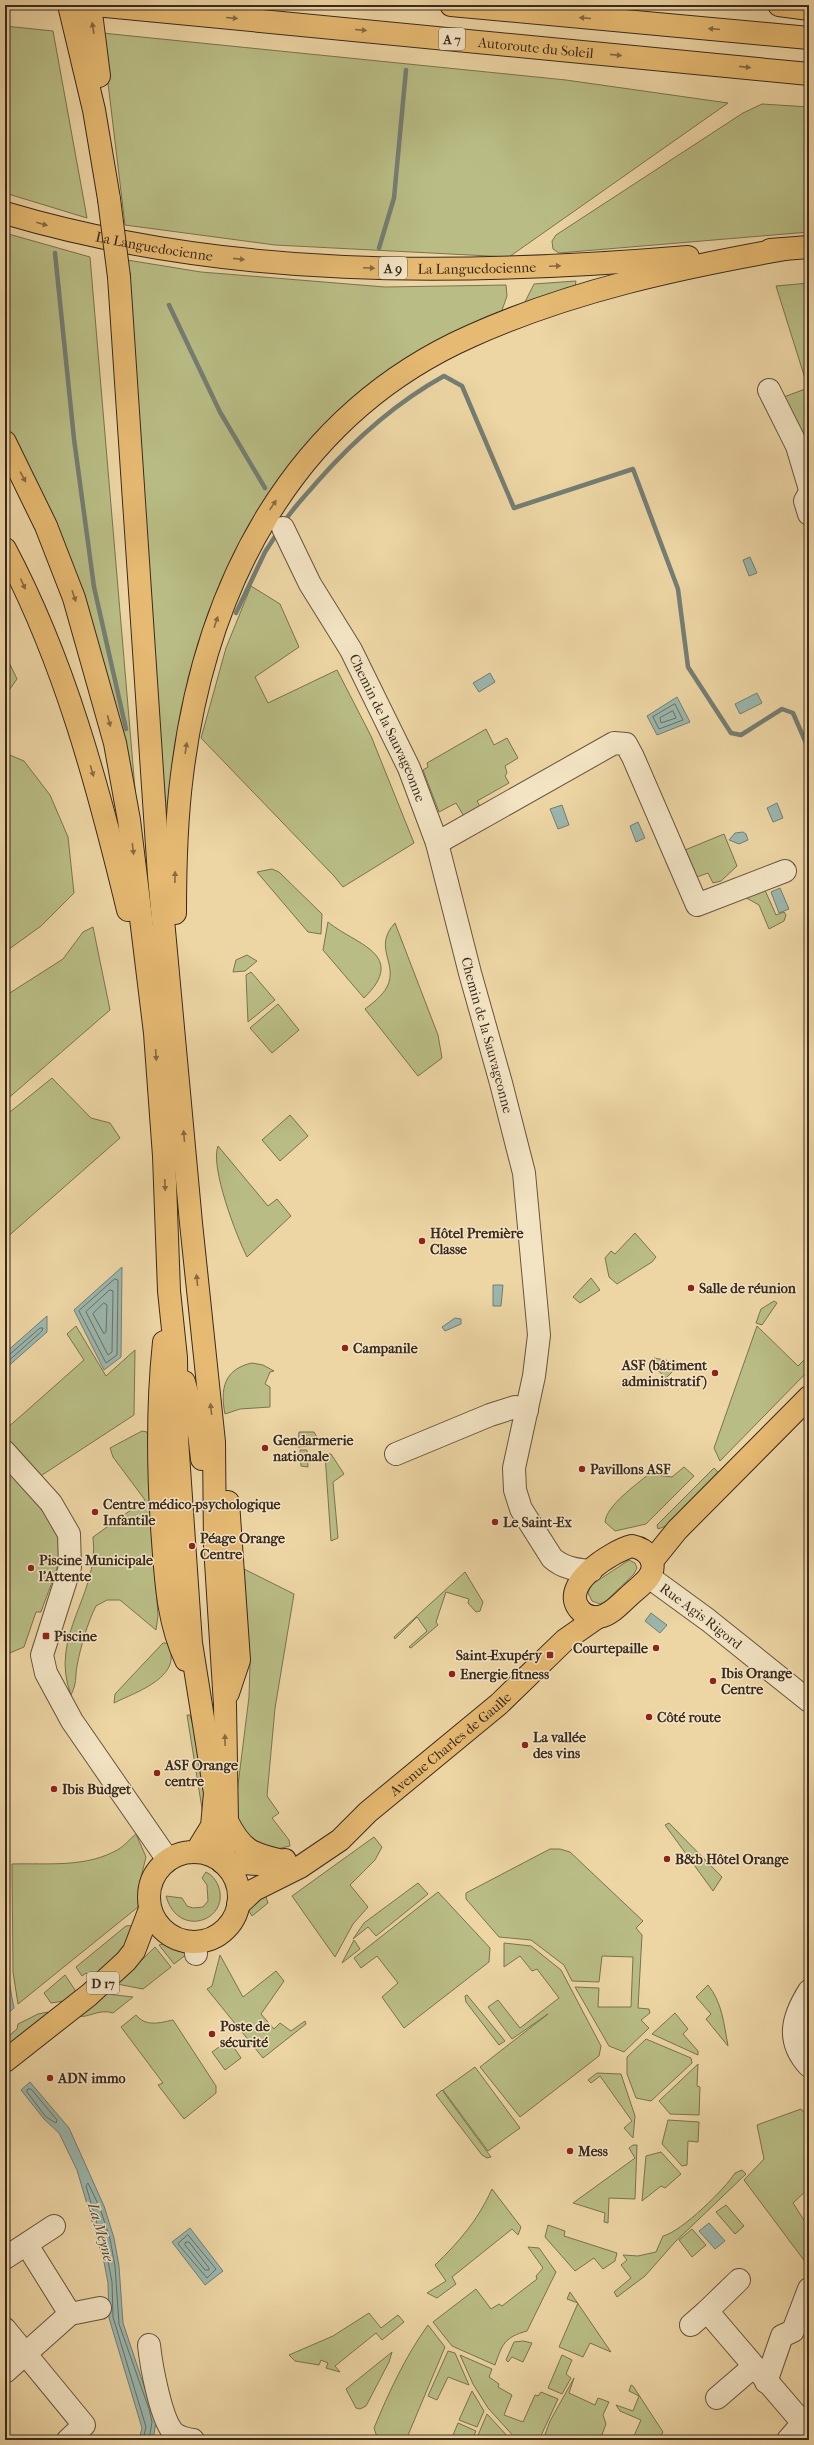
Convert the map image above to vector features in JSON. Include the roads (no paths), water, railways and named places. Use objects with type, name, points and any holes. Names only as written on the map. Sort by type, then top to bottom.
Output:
[{"type":"main road","points":[[59,5],[83,50]]},
{"type":"main road","points":[[69,5],[83,50],[90,137],[105,192],[113,275],[159,876],[165,1031],[164,1156],[169,1291],[176,1358],[189,1436],[198,1529],[209,1754]]},
{"type":"main road","points":[[83,50],[90,5]]},
{"type":"main road","name":"Autoroute du Soleil","points":[[95,5],[809,74]]},
{"type":"main road","points":[[451,5],[809,38]]},
{"type":"main road","points":[[779,5],[809,9]]},
{"type":"main road","name":"La Languedocienne","points":[[5,213],[62,230],[139,246],[297,265],[371,268],[582,266],[809,247]]},
{"type":"main road","points":[[150,1909],[163,1930],[196,1948],[223,1931],[235,1915],[238,1905],[237,1883],[224,1863],[227,1821],[225,1705],[215,1546],[214,1442],[191,1223],[165,1031],[176,848],[182,778],[191,714],[206,652],[230,586],[254,536],[289,482],[315,450],[343,421],[376,393],[437,353],[469,336],[524,313],[579,295],[713,262],[785,249]]},
{"type":"main road","points":[[5,442],[46,526],[74,598],[113,735],[129,820],[151,1002]]},
{"type":"main road","points":[[5,549],[47,639],[75,714],[104,814],[151,1002],[165,1031]]},
{"type":"main road","points":[[169,1291],[160,1386],[160,1504],[168,1601],[182,1652],[198,1686]]},
{"type":"main road","points":[[176,1358],[167,1441],[174,1522],[175,1603],[182,1652]]},
{"type":"main road","points":[[176,1358],[177,1439],[191,1643],[215,1793],[212,1826],[196,1852]]},
{"type":"main road","name":"Avenue Charles de Gaulle","points":[[238,1905],[266,1883],[300,1867],[324,1852],[368,1812],[499,1704],[566,1640],[598,1617],[614,1609],[647,1562],[809,1397]]},
{"type":"main road","points":[[566,1640],[580,1580],[625,1548],[647,1562]]},
{"type":"main road","points":[[575,1598],[584,1614],[598,1617]]},
{"type":"main road","name":"Avenue Charles de Gaulle","points":[[224,1863],[236,1862],[268,1865],[283,1861],[303,1851],[333,1830],[368,1812]]},
{"type":"main road","points":[[227,1821],[240,1844],[251,1853],[283,1861]]},
{"type":"main road","name":"D 17","points":[[5,2061],[100,1985],[126,1962],[134,1951],[150,1909],[149,1896],[151,1882],[158,1870],[168,1860],[181,1853],[196,1852],[206,1853],[224,1863]]},
{"type":"main road","name":"D 17","points":[[134,1951],[173,1936]]},
{"type":"street","points":[[769,390],[796,446],[809,486]]},
{"type":"street","points":[[809,494],[805,501],[809,514]]},
{"type":"street","name":"Chemin de la Sauvageonne","points":[[283,528],[310,584],[364,677],[409,768],[437,843],[524,1172],[539,1335],[527,1410],[514,1468],[515,1490],[521,1509],[543,1545],[558,1563],[562,1576],[575,1598]]},
{"type":"street","points":[[437,843],[614,743],[626,744],[633,757],[697,905],[785,871]]},
{"type":"street","points":[[396,1454],[490,1415],[515,1407],[527,1410]]},
{"type":"street","points":[[5,1452],[51,1503],[69,1534],[70,1567],[42,1655],[46,1673],[72,1721],[168,1860]]},
{"type":"street","name":"Rue Agis Rigord","points":[[647,1562],[708,1620],[809,1702]]},
{"type":"street","points":[[558,1563],[578,1570],[591,1571]]},
{"type":"street","points":[[809,1991],[798,2009],[794,2028],[795,2042],[800,2056],[809,2066]]},
{"type":"street","points":[[5,2258],[54,2226]]},
{"type":"street","points":[[27,2245],[70,2314]]},
{"type":"street","points":[[740,2280],[699,2318],[760,2374],[805,2419],[788,2440]]},
{"type":"street","points":[[716,2398],[760,2374],[782,2336],[793,2331],[809,2289]]},
{"type":"street","points":[[5,2372],[70,2314],[100,2308]]},
{"type":"street","points":[[5,2329],[84,2425],[68,2440]]},
{"type":"street","points":[[149,2345],[156,2387],[170,2428],[182,2438],[193,2440]]},
{"type":"water","points":[[750,557],[757,573],[749,576],[743,560]]},
{"type":"water","points":[[490,673],[495,682],[479,692],[473,683]]},
{"type":"water","points":[[757,693],[762,703],[740,714],[735,704]]},
{"type":"water","points":[[677,697],[690,722],[657,735],[647,716]]},
{"type":"water","points":[[777,803],[783,818],[773,822],[767,808]]},
{"type":"water","points":[[562,805],[569,825],[558,829],[550,809]]},
{"type":"water","points":[[638,822],[645,838],[636,842],[630,826]]},
{"type":"water","points":[[743,832],[746,834],[748,840],[739,844],[729,840],[735,833]]},
{"type":"water","points":[[780,888],[789,909],[779,913],[771,892]]},
{"type":"water","points":[[122,1267],[121,1357],[104,1370],[74,1310]]},
{"type":"water","points":[[493,1285],[503,1285],[501,1306],[493,1306]]},
{"type":"water","points":[[47,1316],[47,1332],[5,1369],[5,1353]]},
{"type":"water","points":[[455,1318],[461,1319],[461,1324],[445,1331],[442,1327]]},
{"type":"water","points":[[651,1613],[667,1625],[660,1633],[645,1621]]},
{"type":"water","points":[[5,1918],[7,1963],[14,2008],[5,2016]]},
{"type":"water","name":"La Meyne","points":[[30,2082],[69,2128],[104,2206],[114,2238],[119,2266],[123,2323],[156,2422],[153,2440],[139,2440],[142,2428],[109,2318],[108,2283],[104,2262],[77,2170],[59,2133],[44,2119],[21,2090]]},
{"type":"water","points":[[709,2223],[725,2241],[715,2249],[699,2231]]},
{"type":"water","points":[[190,2228],[223,2271],[205,2285],[172,2242]]},
{"type":"waterway","points":[[379,248],[394,198],[406,70]]},
{"type":"waterway","points":[[55,253],[74,439],[94,587],[126,729]]},
{"type":"waterway","points":[[169,305],[220,412],[265,488]]},
{"type":"waterway","points":[[284,522],[331,466],[376,423],[409,398],[444,376],[462,386],[514,508],[633,469],[678,589],[688,667],[731,733],[741,735],[782,709],[793,713],[809,750]]},
{"type":"waterway","points":[[236,613],[265,552],[278,532]]},
{"type":"place","name":"Hôtel Première Classe","points":[[422,1241]]},
{"type":"place","name":"Salle de réunion","points":[[691,1288]]},
{"type":"place","name":"Campanile","points":[[345,1348]]},
{"type":"place","name":"ASF (bâtiment administratif)","points":[[715,1373]]},
{"type":"place","name":"Gendarmerie nationale","points":[[265,1448]]},
{"type":"place","name":"Pavillons ASF","points":[[582,1469]]},
{"type":"place","name":"Centre médico-psychologique Infantile","points":[[95,1512]]},
{"type":"place","name":"Le Saint-Ex","points":[[495,1522]]},
{"type":"place","name":"Péage Orange Centre","points":[[192,1546]]},
{"type":"place","name":"Piscine Municipale l'Attente","points":[[31,1568]]},
{"type":"place","name":"Piscine","points":[[46,1636]]},
{"type":"place","name":"Courtepaille","points":[[656,1648]]},
{"type":"place","name":"Saint-Exupéry","points":[[550,1655]]},
{"type":"place","name":"Energie fitness","points":[[452,1674]]},
{"type":"place","name":"Ibis Orange Centre","points":[[713,1681]]},
{"type":"place","name":"Côté route","points":[[649,1717]]},
{"type":"place","name":"La vallée des vins","points":[[525,1745]]},
{"type":"place","name":"ASF Orange centre","points":[[157,1773]]},
{"type":"place","name":"Ibis Budget","points":[[54,1789]]},
{"type":"place","name":"B&b Hôtel Orange","points":[[667,1859]]},
{"type":"place","name":"Poste de sécurité","points":[[212,2034]]},
{"type":"place","name":"ADN immo","points":[[50,2078]]},
{"type":"place","name":"Mess","points":[[570,2151]]}]
